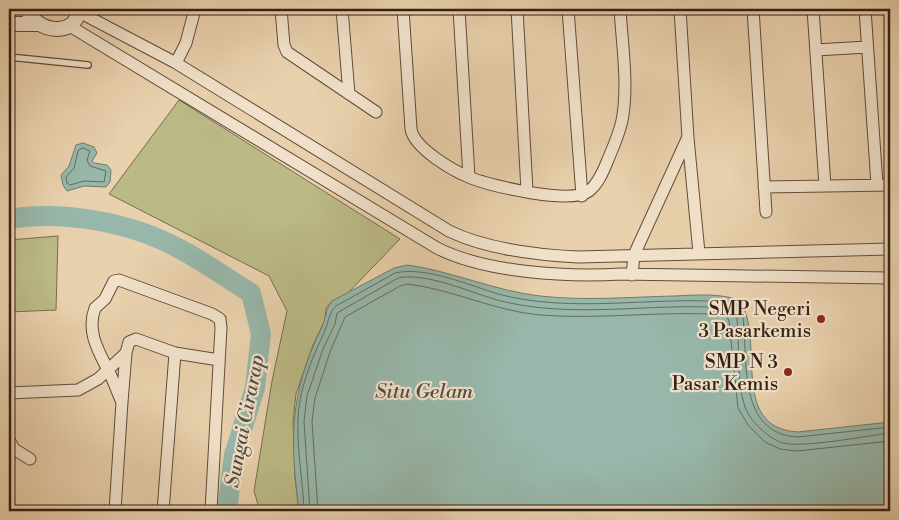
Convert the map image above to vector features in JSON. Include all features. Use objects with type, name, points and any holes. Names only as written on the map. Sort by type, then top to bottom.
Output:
[{"type":"street","points":[[27,9],[37,24]]},
{"type":"street","points":[[176,63],[186,43],[195,9]]},
{"type":"street","points":[[281,9],[284,45],[287,52],[376,112]]},
{"type":"street","points":[[342,9],[349,94]]},
{"type":"street","points":[[403,9],[413,138],[436,157],[469,177],[558,197],[582,196],[594,186],[603,172],[623,117],[624,86],[620,9]]},
{"type":"street","points":[[459,9],[469,177]]},
{"type":"street","points":[[517,9],[527,191]]},
{"type":"street","points":[[568,9],[582,196]]},
{"type":"street","points":[[680,9],[688,138],[699,253]]},
{"type":"street","points":[[753,9],[766,212]]},
{"type":"street","points":[[813,9],[825,186]]},
{"type":"street","points":[[865,9],[877,185]]},
{"type":"street","points":[[9,24],[37,24],[53,29],[68,25],[79,11],[176,63],[460,236],[473,241],[556,256],[596,257],[633,265],[890,278]]},
{"type":"street","points":[[68,25],[451,255],[464,260],[557,274],[633,265],[699,253],[890,249]]},
{"type":"street","points":[[816,50],[867,47]]},
{"type":"street","points":[[633,265],[688,138]]},
{"type":"street","points":[[764,187],[890,185]]},
{"type":"street","points":[[122,402],[109,371],[96,349],[93,314],[116,280],[215,315],[221,325],[211,511]]},
{"type":"street","points":[[115,511],[126,353],[129,342],[136,339],[175,353],[220,360]]},
{"type":"street","points":[[9,393],[78,390],[92,384],[109,371],[126,353]]},
{"type":"street","points":[[163,511],[175,353]]},
{"type":"street","points":[[9,440],[14,449],[30,459]]},
{"type":"lane","points":[[9,57],[88,65]]},
{"type":"shaded area","points":[[179,100],[400,239],[345,296],[332,301],[326,308],[325,320],[313,345],[296,394],[293,421],[295,478],[299,511],[260,511],[254,491],[272,381],[287,311],[269,276],[109,194]]},
{"type":"shaded area","points":[[58,236],[56,310],[9,312],[9,240]]},
{"type":"water","points":[[83,143],[94,147],[97,153],[92,161],[94,163],[107,165],[111,170],[110,182],[106,187],[84,186],[67,191],[63,185],[61,175],[69,166],[76,145]]},
{"type":"water","name":"Situ Gelam","points":[[407,265],[507,290],[540,296],[590,298],[707,295],[739,300],[747,316],[752,378],[756,398],[763,415],[776,427],[798,432],[890,422],[890,511],[299,511],[294,462],[295,418],[298,397],[310,353],[323,325],[328,308],[332,301],[394,268]]},
{"type":"waterway","name":"Sungai Cirarap","points":[[9,219],[50,216],[72,217],[94,220],[137,231],[186,252],[251,293],[261,334],[255,388],[234,455],[227,511]]},
{"type":"place","name":"SMP Negeri 3 Pasarkemis","points":[[821,319]]},
{"type":"place","name":"SMP N 3 Pasar Kemis","points":[[788,372]]}]
